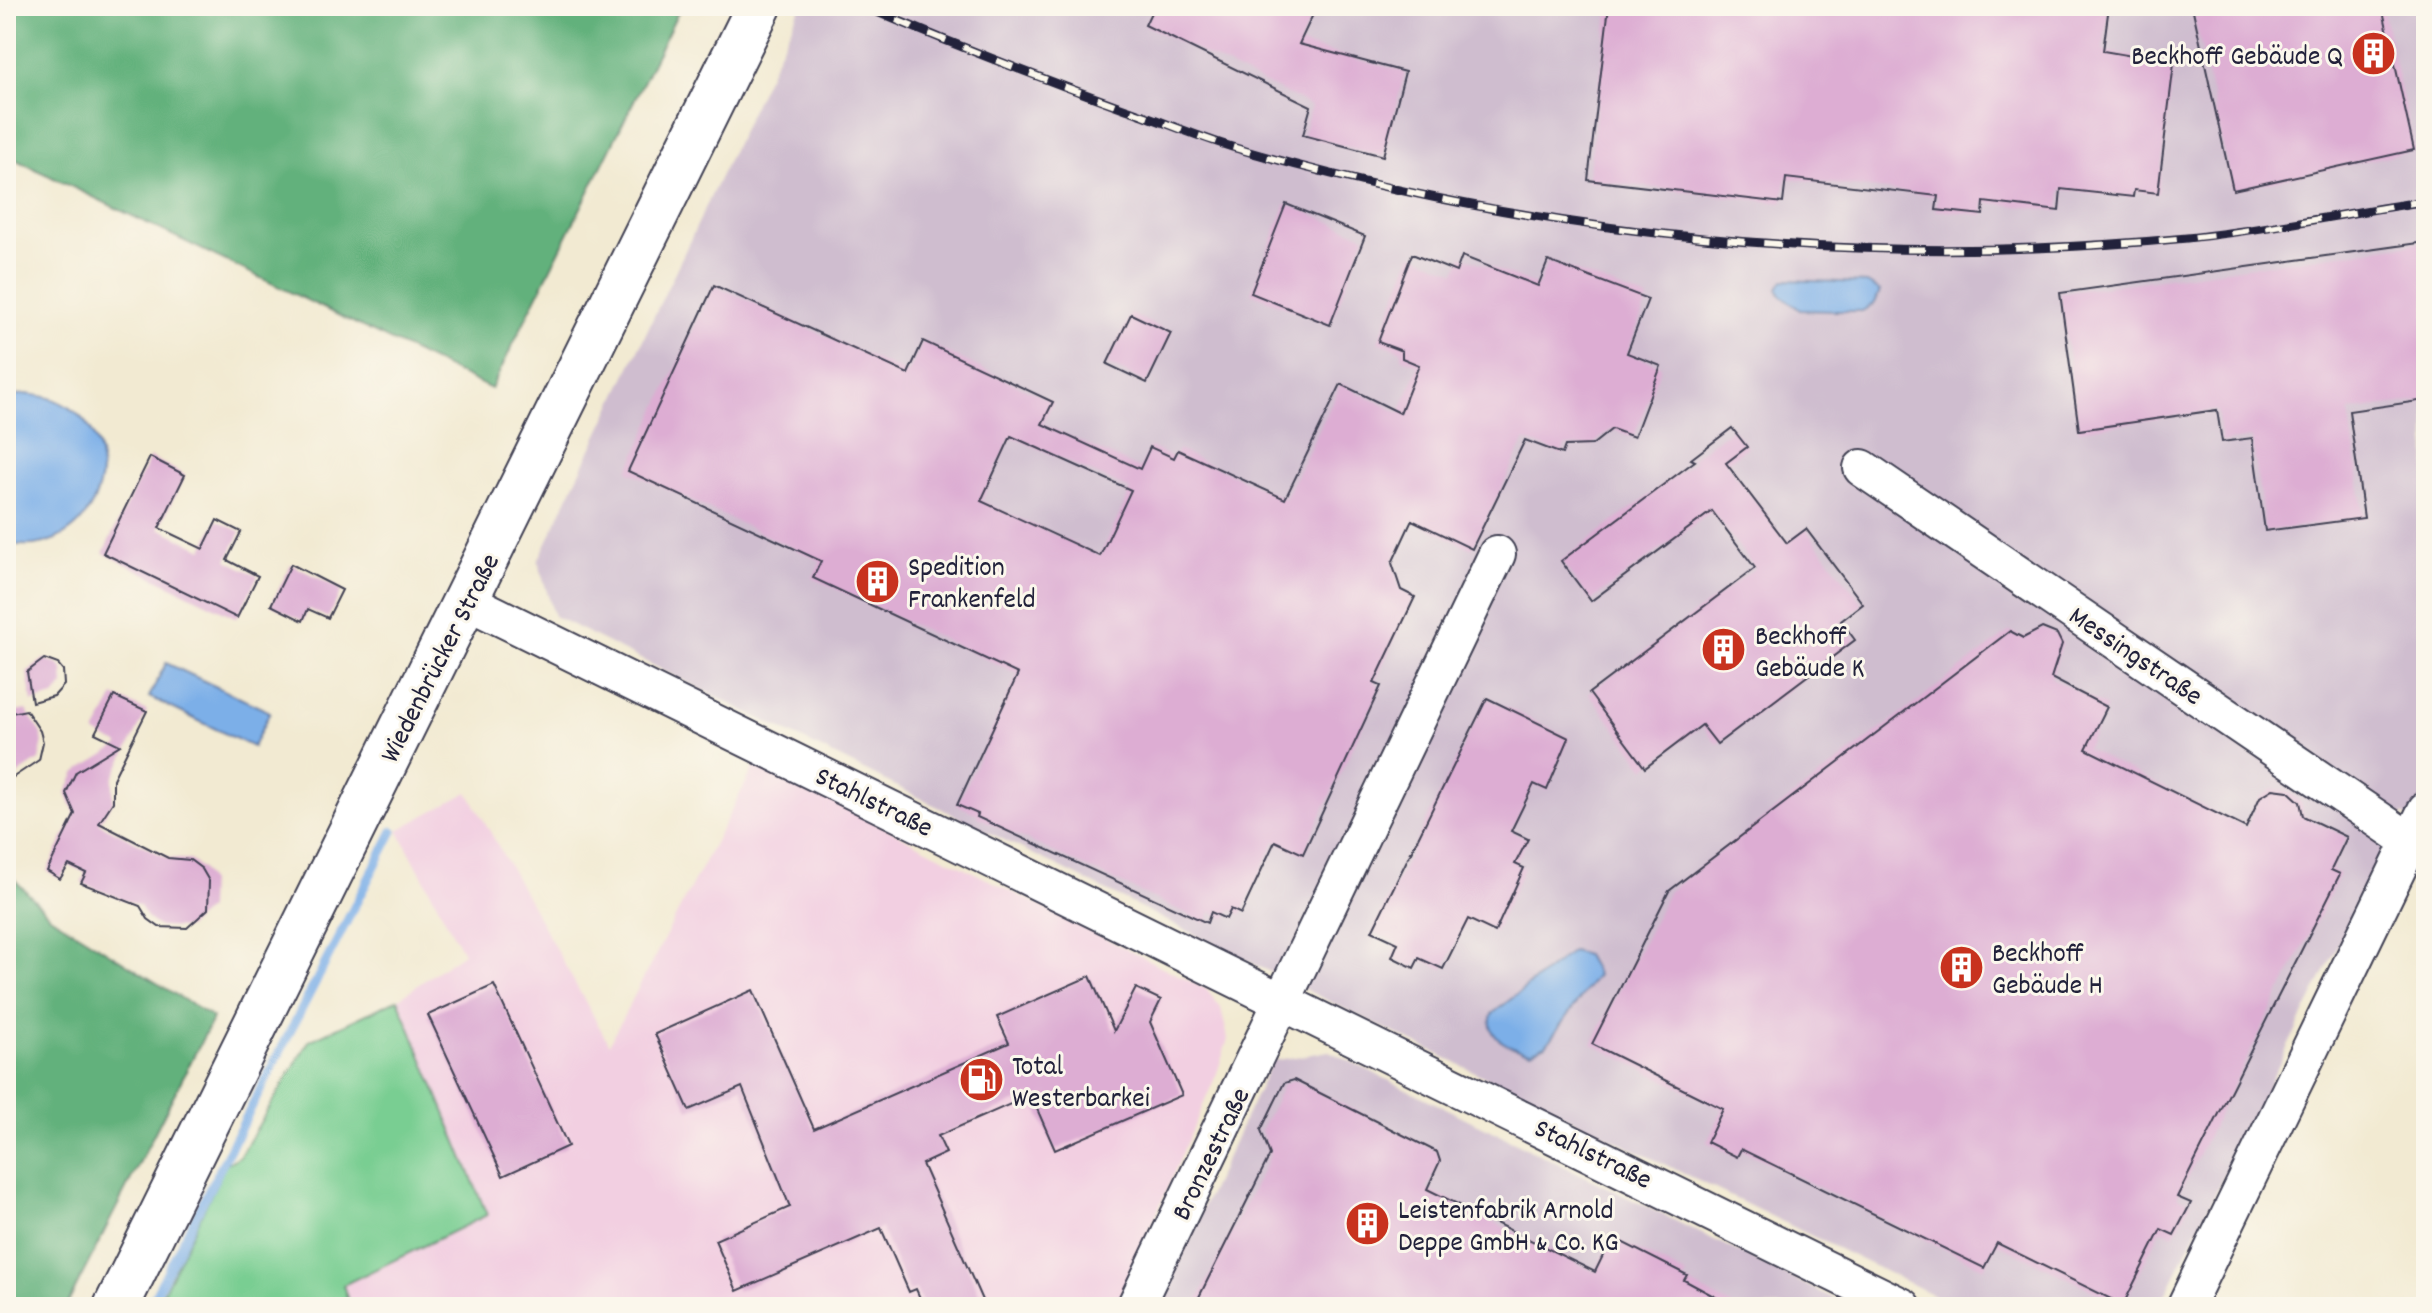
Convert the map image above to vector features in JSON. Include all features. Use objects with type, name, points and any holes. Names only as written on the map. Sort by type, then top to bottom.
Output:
[{"type":"main road","name":"Wiedenbrücker Straße","points":[[116,1307],[759,6]]},
{"type":"street","name":"Messingstraße","points":[[1862,468],[2421,835],[2185,1307]]},
{"type":"street","points":[[1283,1000],[1497,554]]},
{"type":"street","name":"Stahlstraße","points":[[467,601],[1903,1307]]},
{"type":"street","name":"Bronzestraße","points":[[1135,1307],[1283,1000]]},
{"type":"shaded area","points":[[801,6],[2426,6],[2426,828],[2403,814],[2159,1307],[1958,1307],[1306,990],[554,616],[538,561]]},
{"type":"shaded area","points":[[756,763],[1206,989],[1221,1008],[1228,1039],[1217,1073],[1116,1307],[350,1307],[343,1285],[487,1215],[398,999],[463,953],[398,830],[468,792],[609,1044]]},
{"type":"shaded area","points":[[1329,1051],[1851,1307],[1156,1307],[1272,1061]]},
{"type":"green space","points":[[6,6],[681,6],[491,389],[6,155]]},
{"type":"green space","points":[[6,871],[50,916],[213,1018],[66,1307],[6,1307]]},
{"type":"green space","points":[[398,999],[487,1215],[343,1285],[350,1307],[156,1307],[226,1164],[240,1156],[309,1041]]},
{"type":"water","points":[[1783,280],[1867,283],[1880,291],[1875,303],[1862,311],[1800,310],[1781,295],[1778,288]]},
{"type":"water","points":[[25,394],[52,399],[81,418],[96,441],[101,467],[97,493],[84,516],[64,534],[38,544],[6,543],[6,397]]},
{"type":"water","points":[[166,663],[270,712],[253,747],[149,697]]},
{"type":"water","points":[[1572,951],[1586,955],[1597,975],[1546,1045],[1531,1052],[1501,1041],[1492,1030],[1492,1014]]},
{"type":"building","points":[[1154,6],[1317,6],[1299,44],[1405,72],[1383,156],[1303,135],[1311,106],[1145,25]]},
{"type":"building","points":[[1609,6],[2109,6],[2103,51],[2174,63],[2158,193],[2134,190],[2133,197],[2061,189],[2059,211],[1984,202],[1983,215],[1936,210],[1938,196],[1786,178],[1783,203],[1588,180]]},
{"type":"building","points":[[2192,6],[2382,6],[2414,150],[2233,190]]},
{"type":"building","points":[[1286,204],[1365,236],[1330,325],[1251,293]]},
{"type":"building","points":[[2426,242],[2426,400],[2349,411],[2364,518],[2265,531],[2252,438],[2222,442],[2217,410],[2079,430],[2060,293]]},
{"type":"building","points":[[1412,254],[1456,272],[1462,256],[1538,286],[1548,261],[1648,299],[1627,353],[1661,366],[1634,437],[1612,429],[1592,445],[1565,446],[1562,454],[1525,440],[1472,549],[1412,520],[1392,563],[1401,590],[1415,597],[1374,683],[1381,686],[1303,854],[1275,841],[1241,914],[1231,909],[1226,919],[1211,912],[1207,923],[957,805],[1018,674],[813,578],[821,561],[628,471],[714,285],[908,374],[923,341],[1053,402],[1042,424],[1140,469],[1150,447],[1174,458],[1178,450],[1285,499],[1341,384],[1400,413],[1419,365],[1402,358],[1402,351],[1378,342]],"holes":[[[1011,436],[1131,490],[1100,556],[981,501]]]},
{"type":"building","points":[[1131,314],[1171,333],[1147,383],[1107,364]]},
{"type":"building","points":[[1732,428],[1747,447],[1726,463],[1787,543],[1806,529],[1863,604],[1841,621],[1855,640],[1717,744],[1702,725],[1645,768],[1589,693],[1755,568],[1712,511],[1591,601],[1561,561],[1695,461],[1691,459]]},
{"type":"building","points":[[150,457],[185,475],[159,528],[203,549],[217,520],[241,532],[227,560],[258,576],[237,618],[103,553]]},
{"type":"building","points":[[291,564],[342,590],[328,618],[308,609],[303,621],[271,605]]},
{"type":"building","name":"Beckhoff Gebäude H","points":[[2042,628],[2057,634],[2062,644],[2051,678],[2107,707],[2086,749],[2246,828],[2260,797],[2273,789],[2288,791],[2300,802],[2303,816],[2347,837],[2331,870],[2340,874],[2177,1197],[2191,1203],[2174,1235],[2161,1229],[2123,1305],[1997,1243],[1984,1268],[1741,1149],[1737,1157],[1707,1142],[1723,1109],[1592,1044],[1669,891],[2010,631],[2023,638]]},
{"type":"building","points":[[44,659],[58,664],[63,670],[64,685],[54,696],[32,702],[27,672]]},
{"type":"building","points":[[114,696],[147,711],[113,779],[113,802],[99,823],[168,858],[190,860],[202,869],[209,881],[208,909],[187,928],[159,927],[148,919],[140,906],[81,883],[86,873],[69,865],[60,879],[47,871],[75,814],[66,793],[76,772],[120,745],[95,733]]},
{"type":"building","points":[[1487,698],[1569,738],[1547,790],[1534,784],[1511,831],[1528,839],[1515,864],[1524,868],[1495,932],[1468,919],[1443,969],[1419,958],[1414,968],[1392,957],[1398,943],[1372,931]]},
{"type":"building","points":[[26,710],[40,731],[43,742],[39,760],[6,782],[6,714]]},
{"type":"building","points":[[1090,976],[1114,1031],[1136,988],[1161,1000],[1150,1022],[1182,1095],[1055,1150],[1031,1095],[938,1136],[946,1153],[922,1164],[985,1307],[924,1307],[916,1289],[909,1292],[881,1228],[737,1291],[715,1240],[790,1207],[742,1087],[689,1110],[655,1034],[753,990],[814,1129],[1009,1043],[997,1017]]},
{"type":"building","points":[[494,985],[568,1146],[503,1176],[428,1015]]},
{"type":"building","name":"Leistenfabrik Arnold Deppe GmbH & Co. KG","points":[[1294,1080],[1437,1152],[1440,1161],[1427,1189],[1595,1272],[1612,1237],[1687,1275],[1684,1280],[1734,1307],[1194,1307],[1270,1155],[1261,1130],[1284,1083]]},
{"type":"waterway","points":[[149,1307],[393,831]]},
{"type":"railway","points":[[863,6],[1027,72],[1232,147],[1349,178],[1467,204],[1586,224],[1705,238],[1825,247],[1946,250],[2066,247],[2217,235],[2426,201]]},
{"type":"place","name":"Beckhoff Gebäude Q","points":[[2374,54]]},
{"type":"place","name":"Spedition Frankenfeld","points":[[877,581]]},
{"type":"place","name":"Beckhoff Gebäude K","points":[[1724,650]]},
{"type":"place","name":"Beckhoff Gebäude H","points":[[1961,967]]},
{"type":"place","name":"Total Westerbarkei","points":[[981,1080]]},
{"type":"place","name":"Leistenfabrik Arnold Deppe GmbH & Co. KG","points":[[1367,1224]]}]
